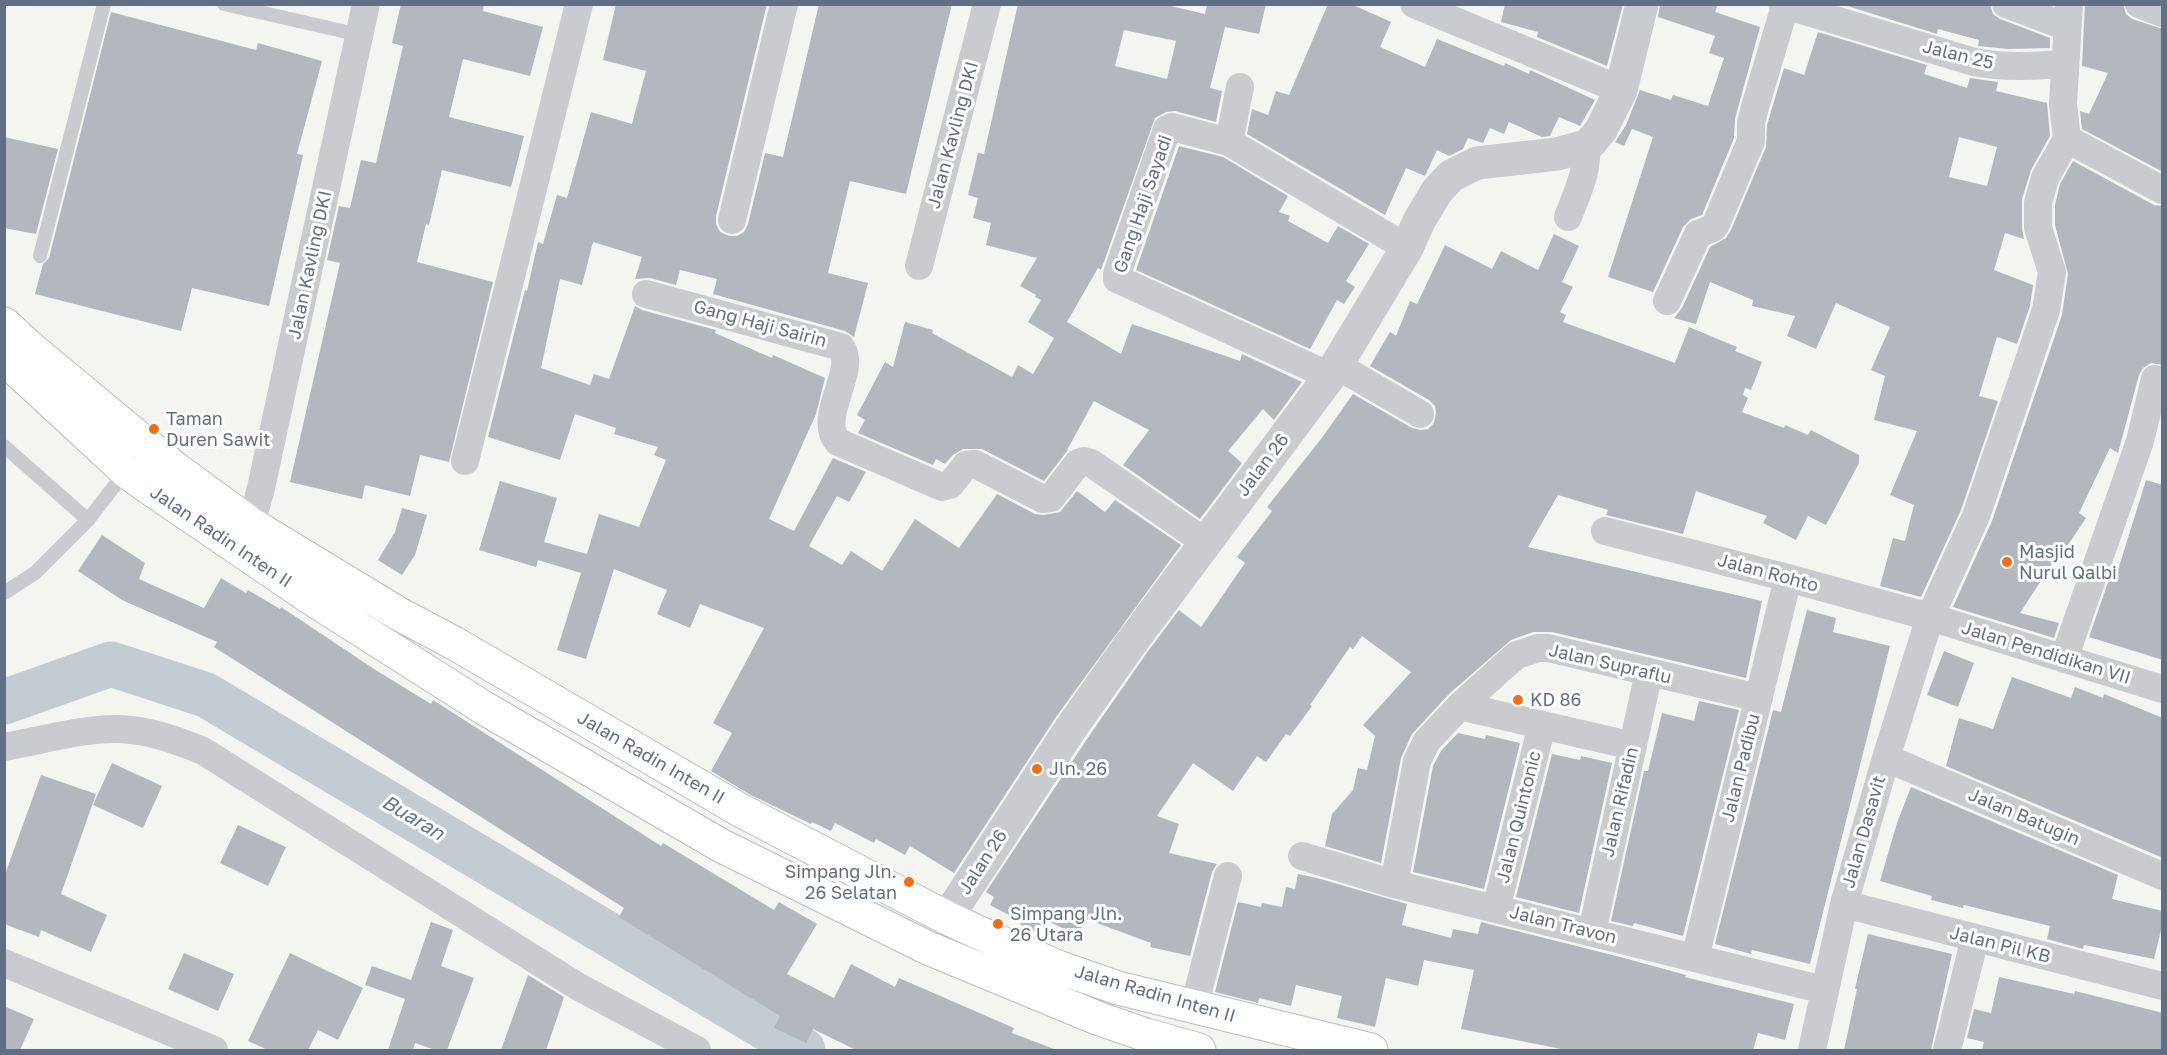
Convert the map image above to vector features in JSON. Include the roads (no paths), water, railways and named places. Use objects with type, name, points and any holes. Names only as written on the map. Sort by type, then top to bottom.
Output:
[{"type":"main road","name":"Jalan Radin Inten II","points":[[4,324],[172,466],[251,525],[399,614],[454,643],[740,810],[947,918],[1058,967],[1118,988],[1371,1050]]},
{"type":"main road","name":"Jalan Radin Inten II","points":[[4,358],[126,471],[311,598],[484,708],[720,845],[928,948],[1097,1018],[1199,1050]]},
{"type":"main road","points":[[720,845],[740,810]]},
{"type":"street","name":"Jalan Kavling DKI","points":[[251,525],[366,4]]},
{"type":"street","points":[[465,461],[579,4]]},
{"type":"street","points":[[732,220],[784,4]]},
{"type":"street","name":"Jalan Kavling DKI","points":[[919,266],[987,4]]},
{"type":"street","points":[[1414,4],[1621,90]]},
{"type":"street","points":[[1568,217],[1584,177],[1587,159],[1586,146],[1601,130],[1621,90],[1642,4]]},
{"type":"street","points":[[2006,4],[2068,16],[2063,104],[2067,139],[2163,190]]},
{"type":"street","points":[[2139,4],[2163,13]]},
{"type":"street","points":[[1667,301],[1698,234],[1713,228],[1716,224],[1751,141],[1753,134],[1751,123],[1783,5]]},
{"type":"street","name":"Jalan 25","points":[[1783,5],[1974,62],[2019,67],[2065,64]]},
{"type":"street","points":[[1229,142],[1240,87]]},
{"type":"street","name":"Gang Haji Sayadi","points":[[1333,371],[1130,286],[1116,278],[1167,129],[1172,127],[1229,142],[1407,248]]},
{"type":"street","name":"Jalan Dasavit","points":[[1812,1050],[1844,904],[1930,617],[1976,516],[2046,310],[2052,272],[2038,228],[2038,203],[2045,178],[2067,139]]},
{"type":"street","name":"Jalan 26","points":[[947,918],[1071,728],[1205,542],[1333,371],[1407,248],[1437,190],[1451,176],[1477,163],[1557,154],[1586,146]]},
{"type":"street","name":"Gang Haji Sairin","points":[[646,294],[841,347],[845,354],[844,367],[831,422],[833,435],[838,442],[942,487],[951,485],[968,464],[975,464],[1043,500],[1052,498],[1078,463],[1091,463],[1205,542]]},
{"type":"street","points":[[1333,371],[1420,414]]},
{"type":"street","points":[[2064,659],[2140,441],[2155,379]]},
{"type":"street","name":"Jalan Rohto","points":[[1605,531],[1930,617]]},
{"type":"street","name":"Jalan Padibu","points":[[1695,958],[1788,578]]},
{"type":"street","name":"Jalan Pendidikan VII","points":[[1930,617],[2163,689]]},
{"type":"street","name":"Jalan Supraflu","points":[[1394,884],[1417,761],[1427,741],[1460,706],[1517,655],[1538,648],[1548,648],[1759,698]]},
{"type":"street","name":"Jalan Rifadin","points":[[1592,932],[1649,672]]},
{"type":"street","points":[[1460,706],[1633,746]]},
{"type":"street","name":"Jalan Quintonic","points":[[1496,909],[1542,725]]},
{"type":"street","points":[[4,747],[117,729],[144,731],[173,738],[203,751],[577,986],[697,1050]]},
{"type":"street","name":"Jalan Batugin","points":[[1886,758],[2163,876]]},
{"type":"street","name":"Jalan Travon","points":[[1302,856],[1394,884],[1824,990]]},
{"type":"street","points":[[1194,1007],[1228,876]]},
{"type":"street","name":"Jalan Pil KB","points":[[1844,904],[1975,938],[2161,979]]},
{"type":"street","points":[[1947,1050],[1975,938]]},
{"type":"street","points":[[4,963],[214,1050]]},
{"type":"lane","points":[[40,256],[104,4]]},
{"type":"lane","points":[[224,4],[360,35]]},
{"type":"lane","points":[[4,446],[88,520]]},
{"type":"lane","points":[[4,593],[35,573],[88,520],[126,471]]},
{"type":"waterway","name":"Buaran","points":[[4,702],[111,664],[206,695],[803,1050]]},
{"type":"place","name":"Taman Duren Sawit","points":[[154,429]]},
{"type":"place","name":"Masjid Nurul Qalbi","points":[[2007,562]]},
{"type":"place","name":"KD 86","points":[[1518,700]]},
{"type":"place","name":"Jln. 26","points":[[1037,769]]},
{"type":"place","name":"Simpang Jln. 26 Selatan","points":[[909,882]]},
{"type":"place","name":"Simpang Jln. 26 Utara","points":[[998,924]]}]
